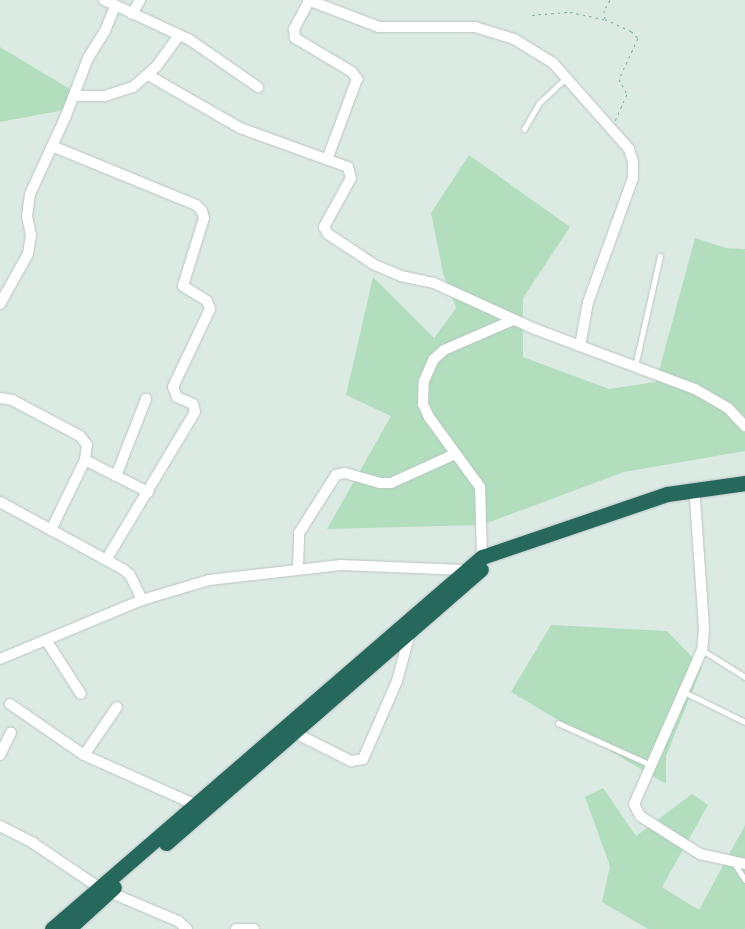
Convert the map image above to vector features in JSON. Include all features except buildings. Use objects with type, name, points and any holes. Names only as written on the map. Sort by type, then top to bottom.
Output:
[{"type":"highway","points":[[68,929],[104,890],[194,804],[482,557],[667,494],[745,483]]},
{"type":"highway","points":[[52,929],[104,890],[295,733],[478,572],[494,562],[642,511],[695,500],[745,493]]},
{"type":"street","points":[[104,0],[179,35],[258,87]]},
{"type":"street","points":[[132,14],[140,0]]},
{"type":"street","points":[[328,157],[357,79],[352,72],[294,38],[294,29],[308,0],[321,3],[379,27],[457,25],[488,30],[539,53],[568,77],[629,149],[634,171],[588,302],[580,346]]},
{"type":"street","points":[[0,304],[28,254],[31,235],[27,206],[74,96],[88,58],[105,31],[114,6]]},
{"type":"street","points":[[74,96],[91,98],[119,93],[148,75],[179,35]]},
{"type":"street","points":[[148,75],[240,128],[328,157],[348,167],[351,174],[325,223],[328,234],[388,271],[434,283],[513,320],[714,398],[745,426]]},
{"type":"street","points":[[52,146],[202,211],[204,218],[183,286],[207,301],[210,309],[173,387],[177,397],[193,404],[195,412],[106,560]]},
{"type":"street","points":[[482,557],[480,530],[482,493],[429,418],[424,404],[424,381],[428,369],[444,350],[513,320]]},
{"type":"street","points":[[0,398],[12,400],[80,436],[87,445],[85,460],[51,530]]},
{"type":"street","points":[[116,476],[146,399]]},
{"type":"street","points":[[298,567],[299,533],[336,475],[345,473],[380,483],[391,483],[454,454]]},
{"type":"street","points":[[85,460],[148,492]]},
{"type":"street","points":[[695,500],[704,629],[702,650],[634,804],[640,816],[700,854],[734,864],[745,864]]},
{"type":"street","points":[[0,502],[130,575],[142,600]]},
{"type":"street","points":[[0,659],[142,600],[209,580],[298,567],[368,564],[465,570]]},
{"type":"street","points":[[295,733],[351,761],[364,759],[397,681],[410,633]]},
{"type":"street","points":[[46,640],[81,694]]},
{"type":"street","points":[[10,704],[84,755],[194,804]]},
{"type":"street","points":[[84,755],[117,707]]},
{"type":"street","points":[[0,755],[11,732]]},
{"type":"street","points":[[0,826],[33,844],[104,890],[178,921],[187,929]]},
{"type":"street","points":[[236,929],[254,929]]},
{"type":"lane","points":[[524,129],[539,103],[568,77]]},
{"type":"lane","points":[[635,366],[660,256]]},
{"type":"lane","points":[[702,650],[745,678]]},
{"type":"lane","points":[[684,692],[745,722]]},
{"type":"lane","points":[[558,723],[651,765]]},
{"type":"lane","points":[[734,864],[745,880]]},
{"type":"path","points":[[605,19],[604,10],[610,0]]},
{"type":"path","points":[[532,15],[570,12],[605,19],[631,31],[638,38],[619,79],[627,94],[611,130]]},
{"type":"green space","points":[[0,47],[75,92],[64,110],[0,122]]},
{"type":"green space","points":[[469,155],[570,227],[523,298],[523,357],[609,389],[656,382],[695,238],[726,248],[745,249],[745,451],[624,472],[482,525],[327,529],[391,416],[346,395],[373,277],[434,338],[456,308],[443,273],[431,213]]},
{"type":"green space","points":[[551,625],[667,631],[702,667],[666,756],[666,784],[511,692]]},
{"type":"green space","points":[[603,788],[636,836],[692,794],[708,805],[662,887],[699,910],[745,825],[745,929],[648,929],[602,902],[610,866],[585,797]]}]
